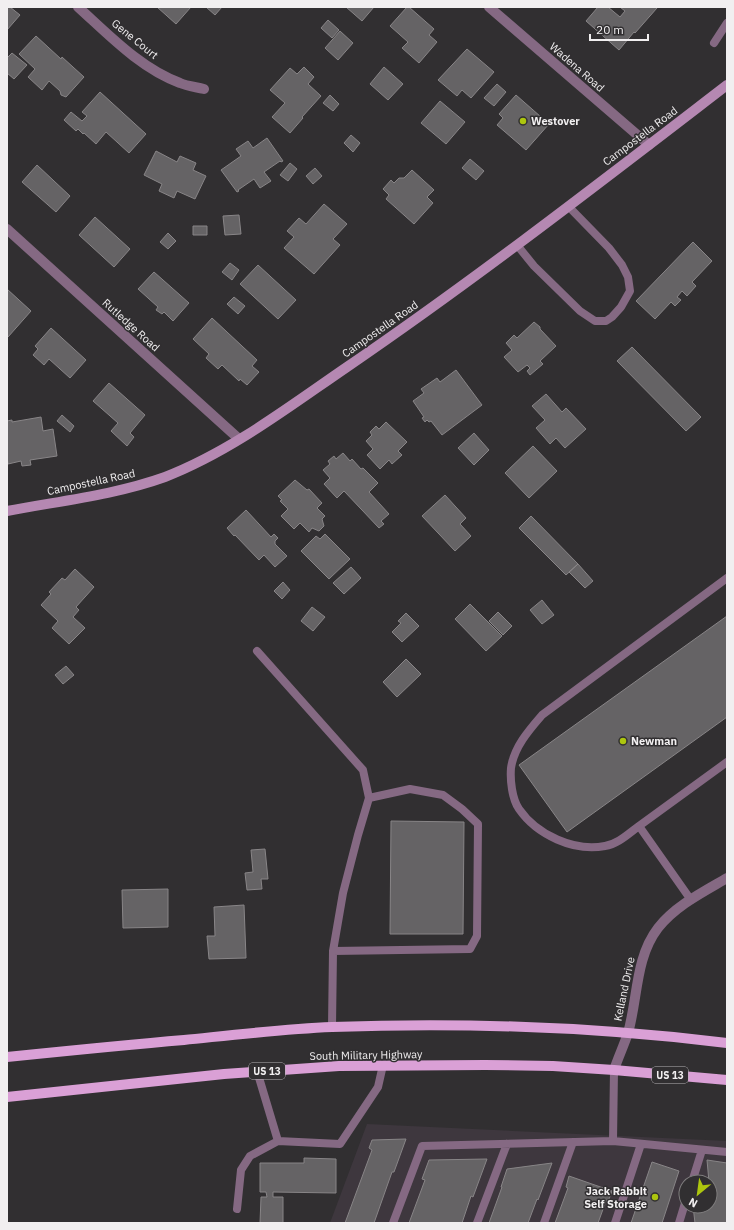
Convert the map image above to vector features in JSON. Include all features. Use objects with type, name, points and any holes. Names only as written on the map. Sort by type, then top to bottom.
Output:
[{"type":"main road","name":"Campostella Road","points":[[7,511],[113,492],[164,477],[194,464],[239,439],[259,427],[399,331],[517,245],[727,85]]},
{"type":"main road","points":[[7,1057],[246,1033],[332,1027],[507,1026],[560,1028],[727,1043]]},
{"type":"main road","name":"South Military Highway","points":[[7,1097],[224,1074],[340,1066],[553,1066],[727,1080]]},
{"type":"street","name":"Gene Court","points":[[78,7],[138,60],[180,84],[204,89]]},
{"type":"street","name":"Wadena Road","points":[[489,7],[649,145]]},
{"type":"street","name":"Rutledge Road","points":[[7,229],[239,439]]},
{"type":"street","name":"Kelland Drive","points":[[614,1070],[628,1033],[645,951],[659,927],[669,916],[691,900],[727,878]]},
{"type":"lane","points":[[714,43],[727,23]]},
{"type":"lane","points":[[517,245],[534,266],[580,311],[595,321],[606,321],[612,317],[621,307],[630,291],[628,277],[622,265],[609,248],[568,206]]},
{"type":"lane","points":[[727,578],[542,715],[527,732],[515,754],[511,768],[512,790],[518,808],[531,823],[555,839],[578,847],[605,846],[618,842],[727,762]]},
{"type":"lane","points":[[257,652],[363,770],[370,798],[343,893],[333,951],[332,1027]]},
{"type":"lane","points":[[333,951],[470,948],[477,936],[478,824],[442,795],[410,790],[370,798]]},
{"type":"lane","points":[[639,826],[691,900]]},
{"type":"lane","points":[[237,1209],[241,1170],[250,1156],[278,1141],[340,1144],[378,1087],[383,1065]]},
{"type":"lane","points":[[613,1141],[614,1070]]},
{"type":"lane","points":[[257,1071],[278,1141]]},
{"type":"lane","points":[[393,1223],[422,1146],[613,1141],[727,1152]]},
{"type":"lane","points":[[544,1223],[573,1142]]},
{"type":"lane","points":[[477,1223],[507,1144]]},
{"type":"lane","points":[[615,1223],[641,1144]]},
{"type":"lane","points":[[694,1174],[702,1150]]},
{"type":"shaded area","points":[[367,1124],[727,1141],[727,1223],[330,1223]]},
{"type":"building","points":[[7,7],[10,7],[20,15],[7,30]]},
{"type":"building","points":[[157,7],[191,7],[176,24]]},
{"type":"building","points":[[206,7],[222,7],[215,15]]},
{"type":"building","points":[[346,7],[374,7],[362,21]]},
{"type":"building","points":[[407,7],[409,7],[434,29],[429,35],[437,42],[419,63],[402,48],[408,42],[390,26]]},
{"type":"building","points":[[598,7],[608,7],[620,17],[625,11],[620,7],[657,8],[619,50],[586,21]]},
{"type":"building","points":[[328,20],[339,30],[332,38],[321,28]]},
{"type":"building","points":[[340,31],[353,43],[338,60],[325,48]]},
{"type":"building","points":[[36,36],[61,59],[62,57],[84,77],[66,97],[61,95],[60,91],[49,81],[42,90],[28,77],[35,69],[19,54]]},
{"type":"building","points":[[467,49],[494,72],[471,98],[462,90],[457,96],[438,80]]},
{"type":"building","points":[[12,53],[27,65],[14,79],[7,73],[7,58]]},
{"type":"building","points":[[304,67],[314,77],[308,84],[321,96],[290,133],[272,117],[285,103],[270,90],[290,68],[297,74]]},
{"type":"building","points":[[384,67],[403,84],[388,100],[370,84]]},
{"type":"building","points":[[497,84],[506,92],[494,106],[484,98]]},
{"type":"building","points":[[100,92],[146,134],[129,153],[106,132],[96,144],[78,129],[76,131],[64,120],[71,112],[82,121],[87,116],[82,112]]},
{"type":"building","points":[[330,95],[339,104],[333,111],[323,103]]},
{"type":"building","name":"Westover","points":[[516,95],[549,124],[526,150],[497,125],[503,118],[499,114]]},
{"type":"building","points":[[440,101],[465,122],[446,144],[421,123]]},
{"type":"building","points":[[351,135],[360,143],[353,152],[344,143]]},
{"type":"building","points":[[267,138],[283,161],[280,161],[264,172],[271,181],[260,188],[254,179],[237,192],[221,170],[241,156],[236,149],[248,141],[253,148]]},
{"type":"building","points":[[156,151],[177,162],[180,156],[196,163],[193,170],[206,176],[195,199],[177,191],[174,198],[159,191],[162,184],[144,175]]},
{"type":"building","points":[[470,159],[484,171],[476,180],[462,168]]},
{"type":"building","points":[[290,163],[297,169],[288,181],[280,175]]},
{"type":"building","points":[[37,165],[70,196],[56,212],[22,182]]},
{"type":"building","points":[[315,168],[322,176],[313,184],[306,176]]},
{"type":"building","points":[[412,170],[434,190],[427,197],[433,203],[414,224],[386,199],[389,195],[383,189],[391,180],[394,183],[399,178],[404,178]]},
{"type":"building","points":[[324,204],[347,224],[333,239],[340,245],[314,274],[284,248],[294,237],[287,231],[299,218],[306,224]]},
{"type":"building","points":[[239,215],[241,234],[225,235],[223,216]]},
{"type":"building","points":[[95,217],[130,249],[114,267],[79,235]]},
{"type":"building","points":[[193,226],[207,226],[207,235],[193,235]]},
{"type":"building","points":[[168,233],[176,241],[168,249],[160,242]]},
{"type":"building","points":[[693,242],[712,261],[692,282],[696,286],[687,296],[682,291],[677,297],[681,300],[675,306],[671,302],[655,319],[636,301]]},
{"type":"building","points":[[230,263],[239,270],[232,280],[222,272]]},
{"type":"building","points":[[258,265],[296,300],[278,319],[240,284]]},
{"type":"building","points":[[154,272],[189,303],[173,321],[164,312],[162,314],[156,310],[158,307],[138,289]]},
{"type":"building","points":[[7,289],[31,311],[8,337],[7,336]]},
{"type":"building","points":[[234,297],[245,306],[238,314],[227,304]]},
{"type":"building","points":[[212,318],[257,360],[252,366],[259,372],[247,385],[240,379],[239,381],[222,365],[218,369],[206,358],[209,354],[193,339]]},
{"type":"building","points":[[534,322],[556,346],[540,361],[543,364],[530,375],[527,371],[530,368],[527,365],[518,372],[504,357],[512,350],[506,343],[514,335],[517,338]]},
{"type":"building","points":[[51,328],[86,360],[70,378],[49,359],[44,365],[33,355],[38,349],[35,346]]},
{"type":"building","points":[[632,347],[701,417],[686,431],[617,361]]},
{"type":"building","points":[[456,370],[482,405],[442,435],[431,421],[429,422],[427,420],[425,422],[422,418],[424,417],[413,401],[424,393],[421,389],[437,378],[440,382]]},
{"type":"building","points":[[109,383],[145,415],[130,433],[134,437],[127,446],[111,431],[118,423],[93,401]]},
{"type":"building","points":[[546,394],[562,412],[566,408],[586,429],[565,448],[556,438],[550,444],[536,428],[545,420],[532,406]]},
{"type":"building","points":[[62,415],[74,426],[70,432],[57,421]]},
{"type":"building","points":[[41,417],[43,431],[53,429],[57,456],[30,460],[31,465],[22,466],[21,461],[8,464],[7,421],[12,420],[12,422]]},
{"type":"building","points":[[386,422],[407,442],[398,451],[402,455],[392,464],[389,460],[380,469],[367,455],[373,449],[366,441],[372,435],[370,432],[376,426],[379,429]]},
{"type":"building","points":[[474,433],[489,450],[474,465],[458,448]]},
{"type":"building","points":[[533,446],[557,471],[529,498],[505,473]]},
{"type":"building","points":[[343,453],[350,461],[352,459],[361,469],[363,468],[378,483],[369,492],[389,514],[381,521],[384,524],[379,528],[344,491],[337,498],[324,484],[330,478],[323,470],[330,464],[328,461],[334,456],[336,459]]},
{"type":"building","points":[[295,480],[307,490],[309,489],[322,503],[317,508],[325,516],[322,519],[324,526],[319,531],[312,528],[309,532],[300,523],[294,529],[281,516],[288,509],[280,501],[282,500],[278,496]]},
{"type":"building","points":[[445,495],[466,518],[460,524],[471,536],[455,551],[422,516]]},
{"type":"building","points":[[246,510],[271,537],[274,534],[278,538],[275,541],[275,544],[287,556],[275,567],[264,555],[259,560],[227,528]]},
{"type":"building","points":[[531,516],[578,564],[566,575],[519,528]]},
{"type":"building","points":[[325,534],[350,559],[329,579],[301,551],[316,536],[320,539]]},
{"type":"building","points":[[578,564],[593,581],[585,588],[569,572]]},
{"type":"building","points":[[351,567],[361,578],[344,594],[333,583]]},
{"type":"building","points":[[75,569],[94,587],[76,607],[79,610],[73,617],[85,628],[69,644],[52,628],[58,621],[41,605],[51,594],[49,592],[62,578],[65,580]]},
{"type":"building","points":[[283,582],[290,590],[282,599],[274,591]]},
{"type":"building","points":[[542,600],[554,615],[542,624],[530,610]]},
{"type":"building","points":[[470,604],[502,636],[486,651],[455,619]]},
{"type":"building","points":[[312,607],[325,617],[313,631],[301,621]]},
{"type":"building","points":[[498,612],[512,626],[503,635],[489,621]]},
{"type":"building","points":[[406,613],[419,626],[402,642],[392,632],[401,623],[398,621]]},
{"type":"building","name":"Newman","points":[[727,616],[727,717],[567,832],[519,765]]},
{"type":"building","points":[[406,659],[421,674],[397,697],[383,682]]},
{"type":"building","points":[[66,666],[74,675],[63,684],[55,675]]},
{"type":"building","points":[[391,821],[464,822],[463,934],[390,934]]},
{"type":"building","points":[[265,849],[268,879],[261,879],[262,889],[247,890],[245,873],[253,872],[251,850]]},
{"type":"building","points":[[168,889],[168,927],[123,928],[122,890]]},
{"type":"building","points":[[244,905],[246,958],[209,959],[207,936],[215,936],[214,907]]},
{"type":"building","points":[[406,1139],[394,1172],[392,1172],[374,1223],[345,1223],[372,1150],[369,1148],[372,1140]]},
{"type":"building","points":[[304,1158],[336,1159],[336,1193],[273,1192],[273,1197],[283,1197],[283,1223],[260,1223],[261,1197],[267,1197],[266,1192],[260,1192],[260,1163],[304,1163]]},
{"type":"building","points":[[487,1159],[473,1197],[471,1196],[462,1223],[409,1223],[425,1180],[422,1179],[429,1160]]},
{"type":"building","points":[[707,1160],[727,1163],[727,1223],[695,1223],[694,1214],[718,1214],[718,1174],[708,1174]]},
{"type":"building","name":"Jack Rabbit Self Storage","points":[[652,1162],[679,1171],[662,1223],[631,1223]]},
{"type":"building","points":[[552,1163],[528,1223],[489,1223],[507,1169]]},
{"type":"building","points":[[569,1176],[612,1191],[608,1202],[606,1201],[598,1223],[555,1223],[568,1188],[566,1187]]},
{"type":"place","name":"Westover","points":[[523,121]]},
{"type":"place","name":"Newman","points":[[623,741]]},
{"type":"place","name":"Jack Rabbit Self Storage","points":[[655,1197]]}]
